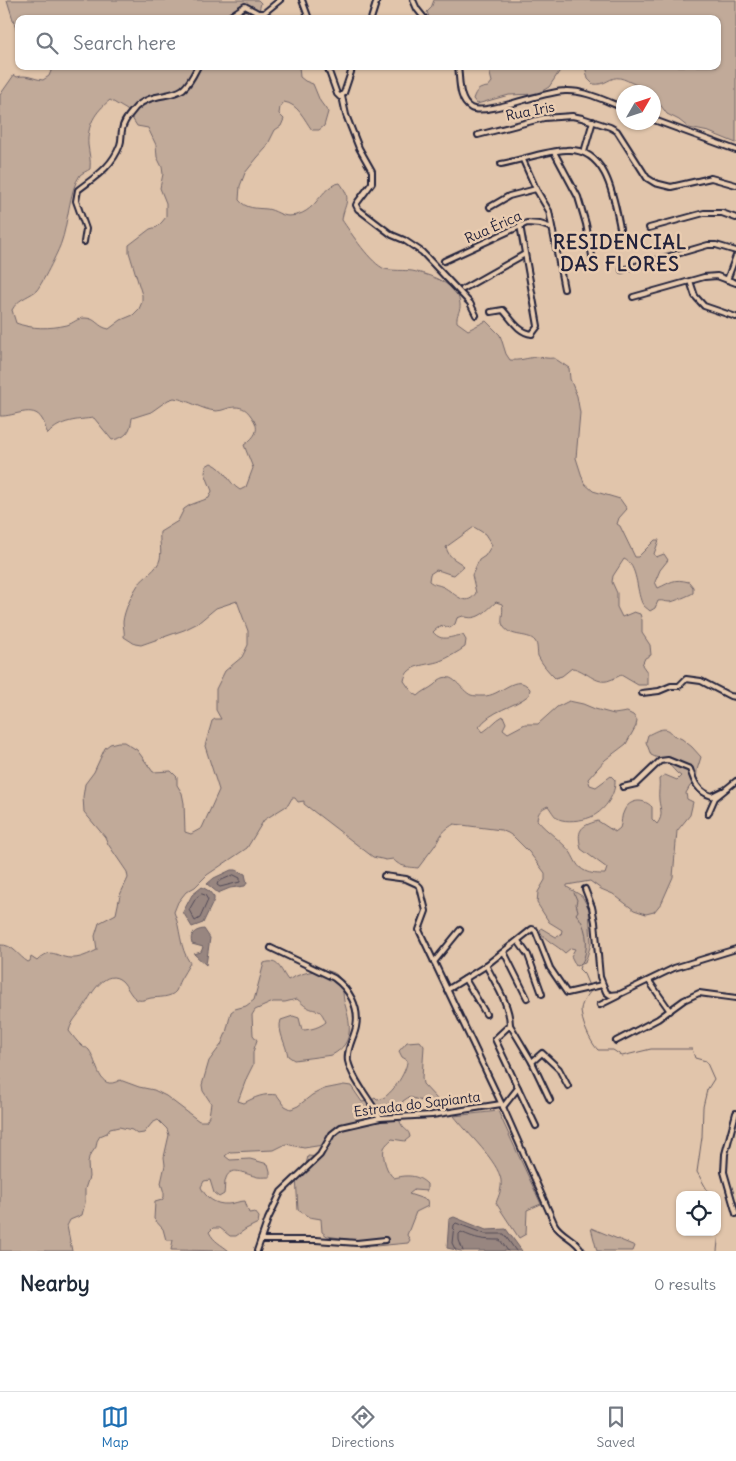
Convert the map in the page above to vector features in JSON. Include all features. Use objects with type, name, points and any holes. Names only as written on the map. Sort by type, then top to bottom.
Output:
[{"type":"street","points":[[232,15],[245,6],[258,13],[264,13],[280,0]]},
{"type":"street","points":[[302,0],[308,15]]},
{"type":"street","points":[[372,15],[377,0]]},
{"type":"street","points":[[413,0],[422,15]]},
{"type":"street","points":[[84,242],[86,229],[76,201],[78,190],[102,172],[111,162],[119,147],[123,124],[138,106],[154,96],[179,91],[185,87],[196,70]]},
{"type":"street","points":[[328,70],[338,96],[342,96]]},
{"type":"street","points":[[352,70],[342,96],[346,115],[359,148],[372,170],[372,183],[356,206],[392,235],[404,240],[422,252],[470,303],[476,315]]},
{"type":"street","points":[[459,70],[462,96],[467,105],[472,109],[488,109],[553,92],[566,91],[589,95],[616,105]]},
{"type":"street","name":"Rua Iris","points":[[478,135],[544,118],[572,116],[593,121],[617,131],[648,178],[655,183],[671,187],[712,178],[736,185]]},
{"type":"street","points":[[584,152],[593,121]]},
{"type":"street","points":[[661,123],[736,150]]},
{"type":"street","points":[[501,164],[565,150],[584,152],[597,162],[609,181],[620,228]]},
{"type":"street","points":[[554,152],[578,198],[586,224],[593,261]]},
{"type":"street","points":[[523,160],[536,189],[549,211],[564,289]]},
{"type":"street","points":[[490,208],[509,196],[536,189]]},
{"type":"street","points":[[649,228],[704,213],[722,213],[736,218]]},
{"type":"street","name":"Rua Érica","points":[[444,261],[520,225],[533,222],[552,228]]},
{"type":"street","points":[[491,312],[503,310],[525,332],[532,334],[537,330],[538,320],[520,225]]},
{"type":"street","points":[[622,270],[708,245],[736,252]]},
{"type":"street","points":[[463,288],[525,254]]},
{"type":"street","points":[[727,280],[736,256]]},
{"type":"street","points":[[633,297],[711,276],[736,283]]},
{"type":"street","points":[[690,281],[698,301],[704,306],[736,317]]},
{"type":"street","points":[[642,692],[659,691],[671,686],[679,686],[686,679],[701,681],[730,696],[736,697]]},
{"type":"street","points":[[622,787],[636,784],[660,760],[668,760],[690,769],[698,788],[712,796],[736,781]]},
{"type":"street","points":[[708,814],[715,798],[722,791]]},
{"type":"street","name":"Estrada do Sapianta","points":[[384,876],[406,879],[420,887],[426,911],[418,929],[521,1147],[555,1225],[575,1242],[582,1251]]},
{"type":"street","points":[[585,889],[592,906],[602,985],[606,992],[610,994],[624,992]]},
{"type":"street","points":[[447,990],[504,952],[532,929],[535,930],[550,969],[567,993],[602,985]]},
{"type":"street","points":[[434,962],[460,930]]},
{"type":"street","points":[[518,940],[528,955],[542,994]]},
{"type":"street","points":[[271,948],[334,978],[349,993],[356,1012],[356,1023],[348,1052],[349,1063],[380,1118]]},
{"type":"street","points":[[600,1006],[674,968],[736,949]]},
{"type":"street","points":[[504,952],[527,998]]},
{"type":"street","points":[[486,964],[505,1004],[510,1025],[532,1062],[550,1100]]},
{"type":"street","points":[[465,979],[486,1014]]},
{"type":"street","points":[[648,980],[670,1011]]},
{"type":"street","points":[[616,1041],[658,1019],[684,1000],[700,993],[735,999],[736,1004]]},
{"type":"street","points":[[510,1025],[496,1039],[536,1126]]},
{"type":"street","points":[[532,1062],[542,1053],[559,1069],[568,1086]]},
{"type":"street","points":[[502,1106],[518,1088]]},
{"type":"street","name":"Estrada do Sapianta","points":[[257,1251],[273,1206],[281,1192],[320,1155],[337,1130],[344,1125],[380,1118],[502,1106]]},
{"type":"street","points":[[736,1113],[725,1154],[724,1172],[736,1214]]},
{"type":"street","points":[[261,1240],[316,1240],[358,1243],[385,1240]]},
{"type":"shaded area","points":[[7,0],[258,0],[261,3],[260,15],[15,15],[15,26]]},
{"type":"shaded area","points":[[434,0],[736,0],[736,143],[709,132],[689,128],[667,114],[661,106],[661,85],[637,85],[620,78],[613,78],[601,84],[593,84],[588,79],[586,70],[721,70],[721,15],[428,15],[427,12]]},
{"type":"shaded area","points":[[51,70],[299,70],[300,77],[313,84],[320,101],[328,112],[324,126],[319,130],[312,130],[297,109],[284,102],[280,107],[279,114],[284,119],[281,126],[275,130],[266,148],[245,173],[240,186],[239,200],[252,208],[270,210],[289,216],[306,211],[327,189],[340,183],[347,198],[342,220],[362,248],[380,266],[388,270],[419,272],[434,277],[449,286],[458,297],[460,304],[457,322],[468,330],[486,321],[500,335],[510,360],[536,357],[554,358],[569,368],[570,379],[577,396],[580,413],[576,458],[584,483],[593,491],[620,499],[627,509],[619,518],[617,524],[620,526],[635,557],[638,557],[655,540],[659,540],[654,554],[656,557],[664,554],[668,560],[660,570],[655,582],[658,588],[679,580],[689,582],[693,587],[693,593],[672,602],[658,601],[655,608],[650,611],[642,603],[634,572],[629,562],[624,559],[613,576],[612,582],[617,593],[617,607],[622,617],[634,612],[640,614],[642,633],[650,645],[651,655],[645,658],[642,665],[647,672],[647,685],[638,685],[621,675],[610,680],[600,681],[572,668],[562,676],[555,678],[538,656],[537,646],[532,638],[513,633],[505,628],[502,623],[502,604],[496,602],[477,617],[463,616],[457,618],[455,624],[450,628],[443,626],[435,630],[433,632],[436,635],[443,638],[463,635],[466,640],[465,647],[440,661],[413,668],[406,675],[404,681],[412,692],[418,696],[435,685],[438,680],[444,678],[453,679],[467,693],[474,696],[490,695],[514,684],[525,684],[530,689],[529,695],[484,721],[479,727],[483,732],[503,716],[506,723],[503,729],[508,733],[525,724],[538,724],[557,707],[569,701],[614,714],[627,712],[633,715],[637,720],[636,726],[626,744],[605,760],[588,779],[590,785],[596,787],[611,776],[615,780],[612,796],[602,810],[586,819],[565,821],[557,818],[548,806],[540,811],[537,817],[537,820],[567,848],[576,863],[590,873],[605,874],[607,868],[581,849],[579,838],[583,827],[598,821],[615,832],[620,828],[622,815],[626,807],[637,801],[645,802],[652,807],[652,819],[657,824],[661,815],[659,779],[665,775],[677,780],[681,776],[670,765],[651,755],[646,742],[648,735],[661,729],[668,730],[692,747],[701,757],[697,770],[696,784],[690,786],[686,793],[687,799],[693,802],[690,815],[677,831],[673,877],[662,902],[654,912],[646,914],[634,910],[613,894],[601,889],[590,881],[567,885],[567,887],[582,896],[589,909],[591,944],[585,963],[576,966],[571,956],[575,949],[571,948],[565,953],[540,931],[541,928],[556,937],[561,935],[562,930],[549,922],[537,903],[538,892],[545,880],[545,873],[529,852],[508,833],[501,830],[454,824],[443,832],[418,868],[408,867],[398,864],[393,859],[386,860],[373,857],[304,804],[304,801],[298,802],[295,798],[292,798],[288,805],[264,820],[247,848],[207,875],[195,887],[186,892],[178,902],[174,912],[184,951],[190,963],[179,981],[176,991],[168,996],[138,1000],[122,981],[110,977],[95,989],[70,1027],[69,1031],[80,1044],[89,1050],[100,1074],[107,1082],[113,1083],[120,1080],[154,1090],[166,1096],[199,1121],[206,1121],[209,1116],[211,1103],[203,1091],[202,1085],[209,1061],[221,1045],[231,1012],[246,1006],[254,1000],[264,963],[273,962],[276,964],[288,980],[308,972],[324,970],[337,975],[342,983],[349,1024],[348,1038],[345,1044],[332,1055],[294,1060],[288,1056],[281,1033],[281,1020],[293,1016],[299,1018],[302,1030],[309,1029],[318,1027],[326,1022],[322,1014],[297,999],[273,1002],[255,1010],[252,1015],[253,1035],[257,1040],[253,1052],[253,1065],[238,1101],[244,1103],[260,1096],[277,1095],[285,1106],[291,1109],[324,1089],[344,1085],[351,1086],[362,1102],[375,1098],[377,1100],[382,1099],[397,1084],[404,1071],[407,1060],[402,1057],[399,1051],[407,1042],[420,1041],[424,1046],[423,1084],[437,1099],[435,1103],[409,1097],[403,1101],[399,1114],[400,1120],[410,1137],[405,1141],[392,1139],[384,1148],[384,1161],[391,1176],[394,1178],[411,1176],[419,1178],[427,1184],[427,1191],[414,1190],[409,1194],[427,1200],[428,1206],[416,1212],[407,1235],[410,1240],[408,1243],[365,1247],[353,1240],[327,1236],[322,1232],[321,1219],[309,1217],[298,1210],[296,1177],[305,1169],[308,1156],[321,1157],[324,1151],[323,1145],[304,1148],[286,1144],[274,1150],[230,1152],[225,1156],[230,1160],[250,1159],[268,1164],[270,1177],[258,1177],[238,1171],[231,1172],[226,1178],[224,1194],[219,1197],[214,1193],[210,1180],[204,1181],[201,1187],[211,1200],[223,1204],[245,1201],[249,1213],[255,1212],[259,1217],[258,1223],[236,1236],[230,1236],[220,1228],[213,1228],[209,1232],[215,1241],[229,1251],[171,1250],[173,1240],[166,1240],[163,1229],[154,1219],[155,1202],[162,1200],[164,1197],[161,1183],[169,1135],[167,1129],[158,1120],[152,1123],[144,1133],[137,1134],[132,1130],[119,1127],[110,1129],[107,1133],[100,1136],[96,1147],[89,1157],[89,1177],[85,1189],[85,1203],[82,1215],[70,1220],[67,1226],[72,1251],[0,1251],[0,945],[12,948],[28,962],[31,957],[37,961],[50,953],[73,958],[84,956],[97,950],[95,936],[99,923],[116,914],[120,895],[128,878],[127,872],[105,837],[84,812],[83,797],[85,784],[94,772],[105,748],[110,744],[124,742],[137,750],[153,772],[171,771],[177,777],[177,785],[182,793],[185,832],[191,834],[202,828],[219,790],[205,746],[212,721],[221,719],[216,710],[216,689],[225,671],[242,657],[248,645],[248,631],[237,601],[216,608],[198,623],[184,630],[141,645],[135,644],[124,637],[123,622],[136,589],[159,563],[161,552],[160,532],[178,521],[184,509],[209,498],[212,491],[205,473],[206,466],[211,463],[216,466],[240,490],[246,487],[253,468],[244,445],[256,432],[254,421],[246,411],[240,408],[235,407],[219,411],[211,410],[174,398],[151,412],[132,418],[127,433],[121,438],[112,440],[94,418],[63,423],[48,434],[44,422],[34,412],[0,416],[0,95],[14,75],[43,80],[49,76]],"holes":[[[110,100],[127,110],[137,126],[148,128],[156,145],[157,157],[163,174],[160,188],[166,203],[166,217],[157,227],[150,229],[129,245],[129,252],[142,295],[139,309],[133,315],[121,320],[109,329],[89,318],[80,319],[67,325],[47,328],[16,323],[12,310],[14,306],[38,288],[60,247],[76,181],[80,175],[90,169],[88,138],[96,114]],[[474,527],[485,534],[492,545],[485,556],[479,560],[472,575],[476,593],[472,598],[468,600],[463,599],[429,581],[430,574],[436,570],[454,575],[464,566],[451,556],[446,547]]]},
{"type":"shaded area","points":[[489,70],[560,70],[549,87],[537,94],[509,95],[477,104],[473,99],[475,93],[480,89],[488,87],[492,82]]},
{"type":"shaded area","points":[[498,1111],[541,1204],[527,1210],[526,1234],[519,1238],[496,1203],[501,1186],[499,1172],[454,1116]]},
{"type":"shaded area","points":[[591,1228],[635,1246],[633,1251],[597,1251]]},
{"type":"water","points":[[231,870],[245,874],[247,883],[245,886],[230,888],[218,893],[207,884],[214,878]]},
{"type":"water","points":[[202,887],[209,891],[214,900],[203,923],[192,927],[183,912],[192,895]]},
{"type":"water","points":[[204,929],[210,938],[206,965],[194,954],[201,952],[203,947],[192,944],[191,941],[193,933]]},
{"type":"water","points":[[454,1217],[486,1230],[506,1229],[522,1251],[461,1251],[447,1248],[449,1219]]},
{"type":"waterway","points":[[574,893],[577,900],[578,911],[576,914],[582,923],[586,941],[586,952],[579,969],[584,974],[589,986]]},
{"type":"waterway","points":[[591,991],[582,1004],[581,1014],[589,1037],[598,1050],[613,1050],[622,1056],[651,1049],[692,1049],[695,1058],[706,1061],[714,1079],[707,1090],[703,1107],[702,1137],[697,1172],[708,1191]]},
{"type":"waterway","points":[[717,1251],[719,1236]]},
{"type":"district","name":"RESIDENCIAL DAS FLORES","points":[[620,253]]}]
